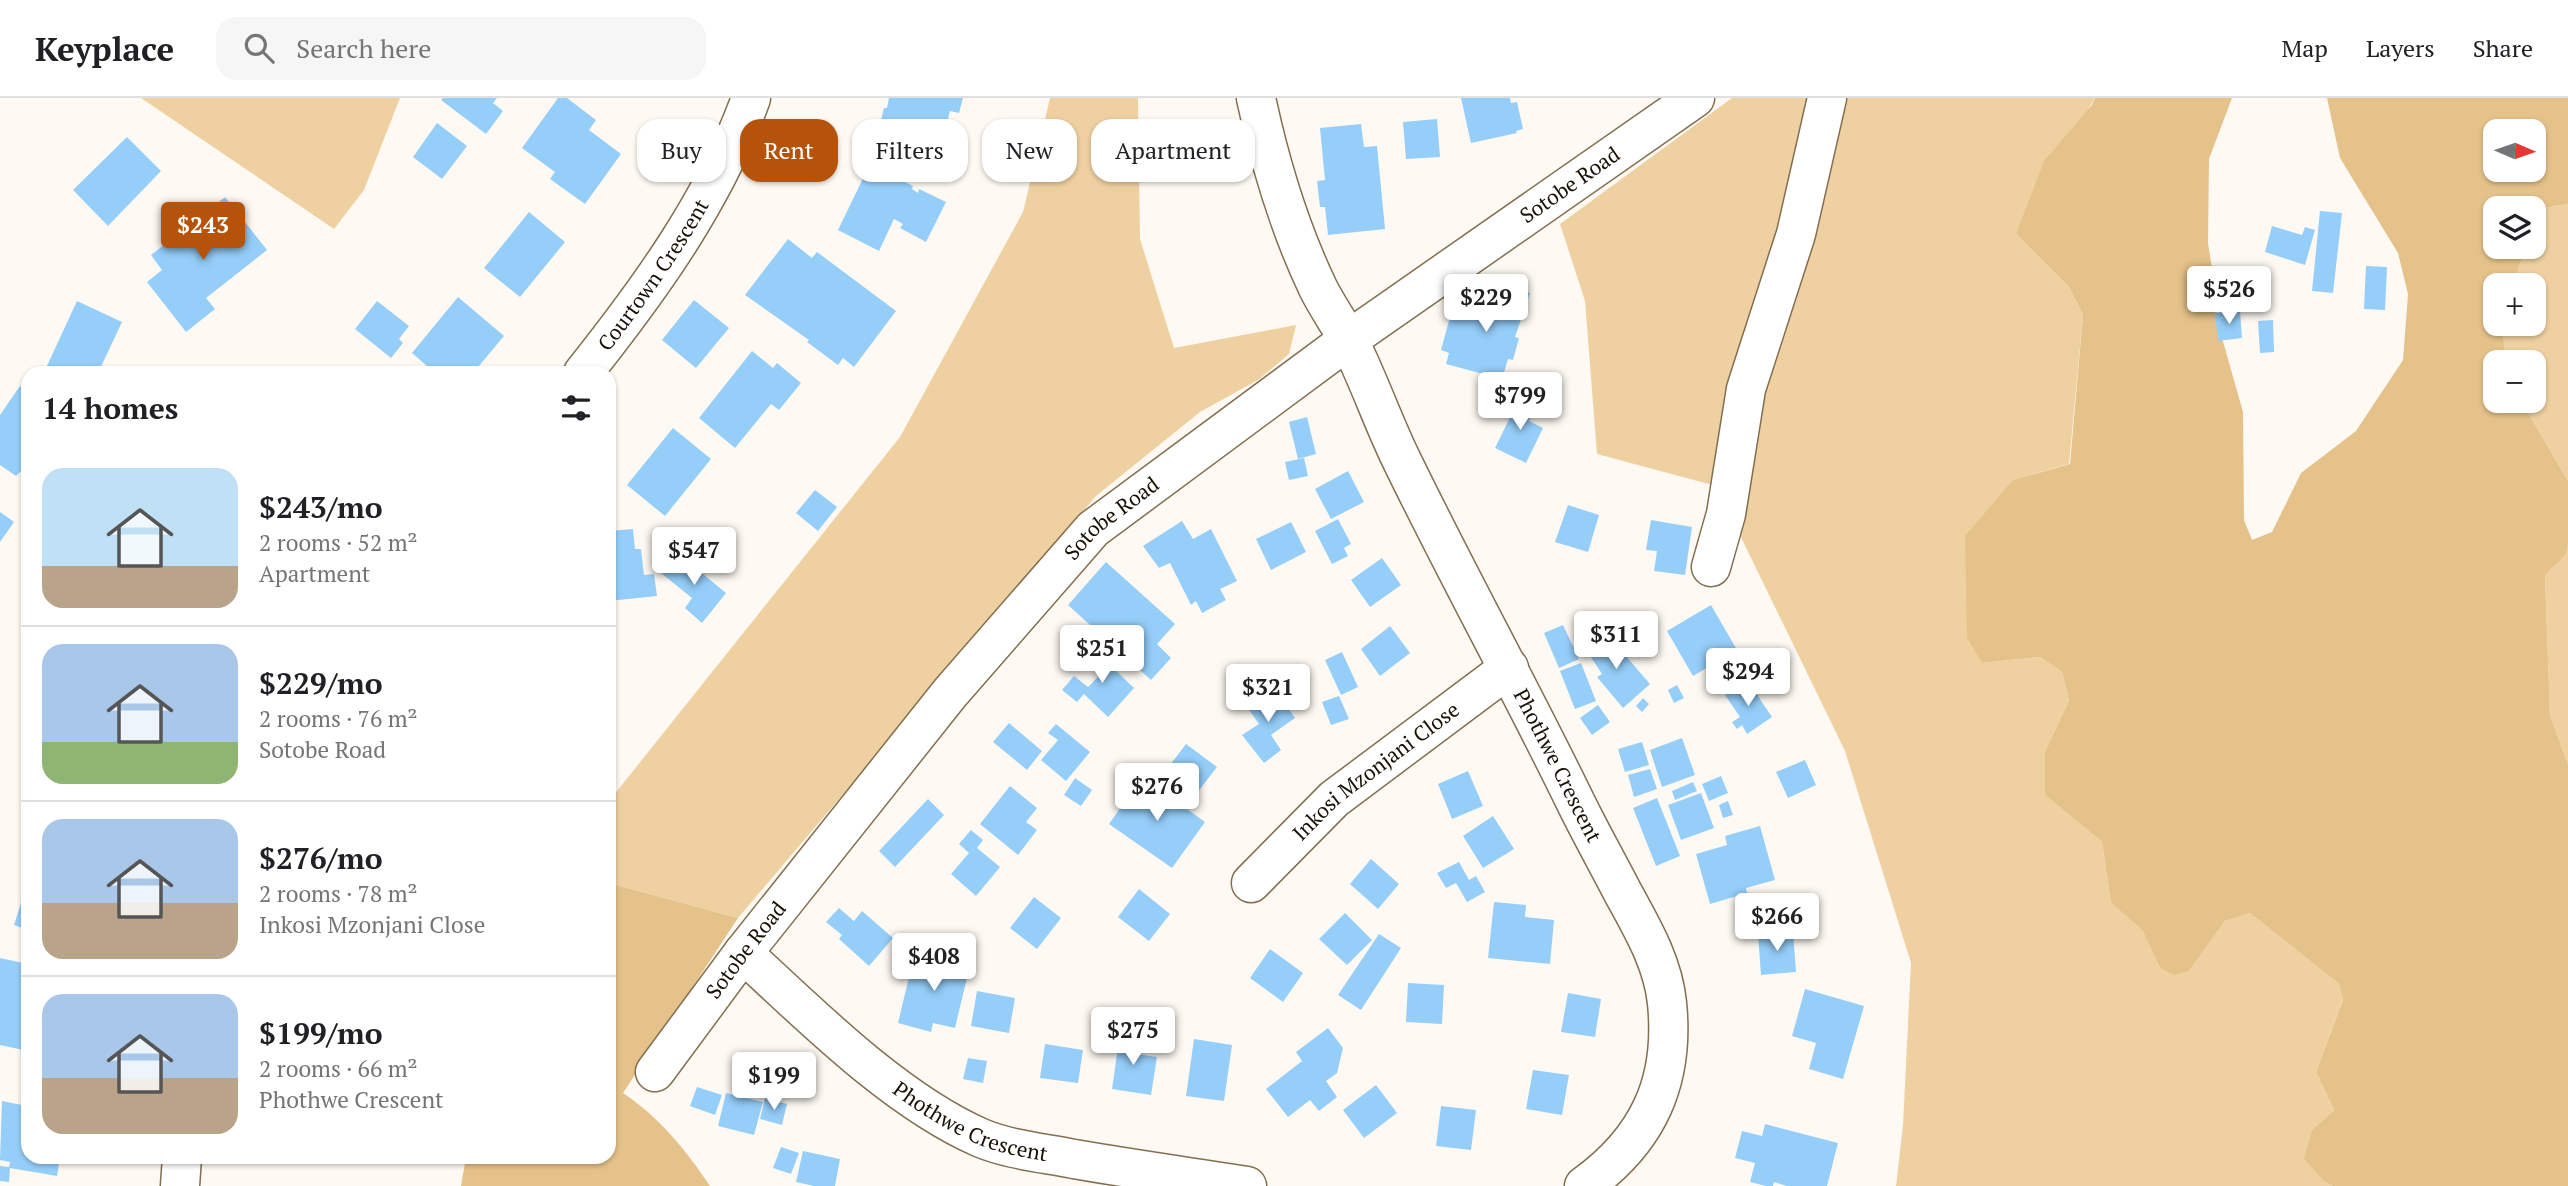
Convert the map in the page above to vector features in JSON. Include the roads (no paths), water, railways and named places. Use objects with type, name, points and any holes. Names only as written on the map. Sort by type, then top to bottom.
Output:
[{"type":"street","name":"Courtown Crescent","points":[[589,366],[638,304],[698,209],[722,167],[751,98]]},
{"type":"street","name":"Phothwe Crescent","points":[[1256,98],[1269,160],[1288,220],[1319,291],[1348,340],[1402,462],[1591,834],[1653,948],[1667,1001],[1668,1051],[1658,1095],[1634,1139],[1620,1157],[1584,1186]]},
{"type":"street","name":"Sotobe Road","points":[[655,1072],[743,953],[950,694],[1093,529],[1348,340],[1695,98]]},
{"type":"street","points":[[1711,567],[1726,514],[1746,389],[1796,234],[1827,98]]},
{"type":"street","name":"Inkosi Mzonjani Close","points":[[1251,883],[1334,799],[1509,668]]},
{"type":"street","name":"Phothwe Crescent","points":[[743,953],[815,1019],[893,1084],[946,1119],[982,1138],[1036,1152],[1247,1186]]},
{"type":"street","points":[[180,1186],[181,1164]]}]
